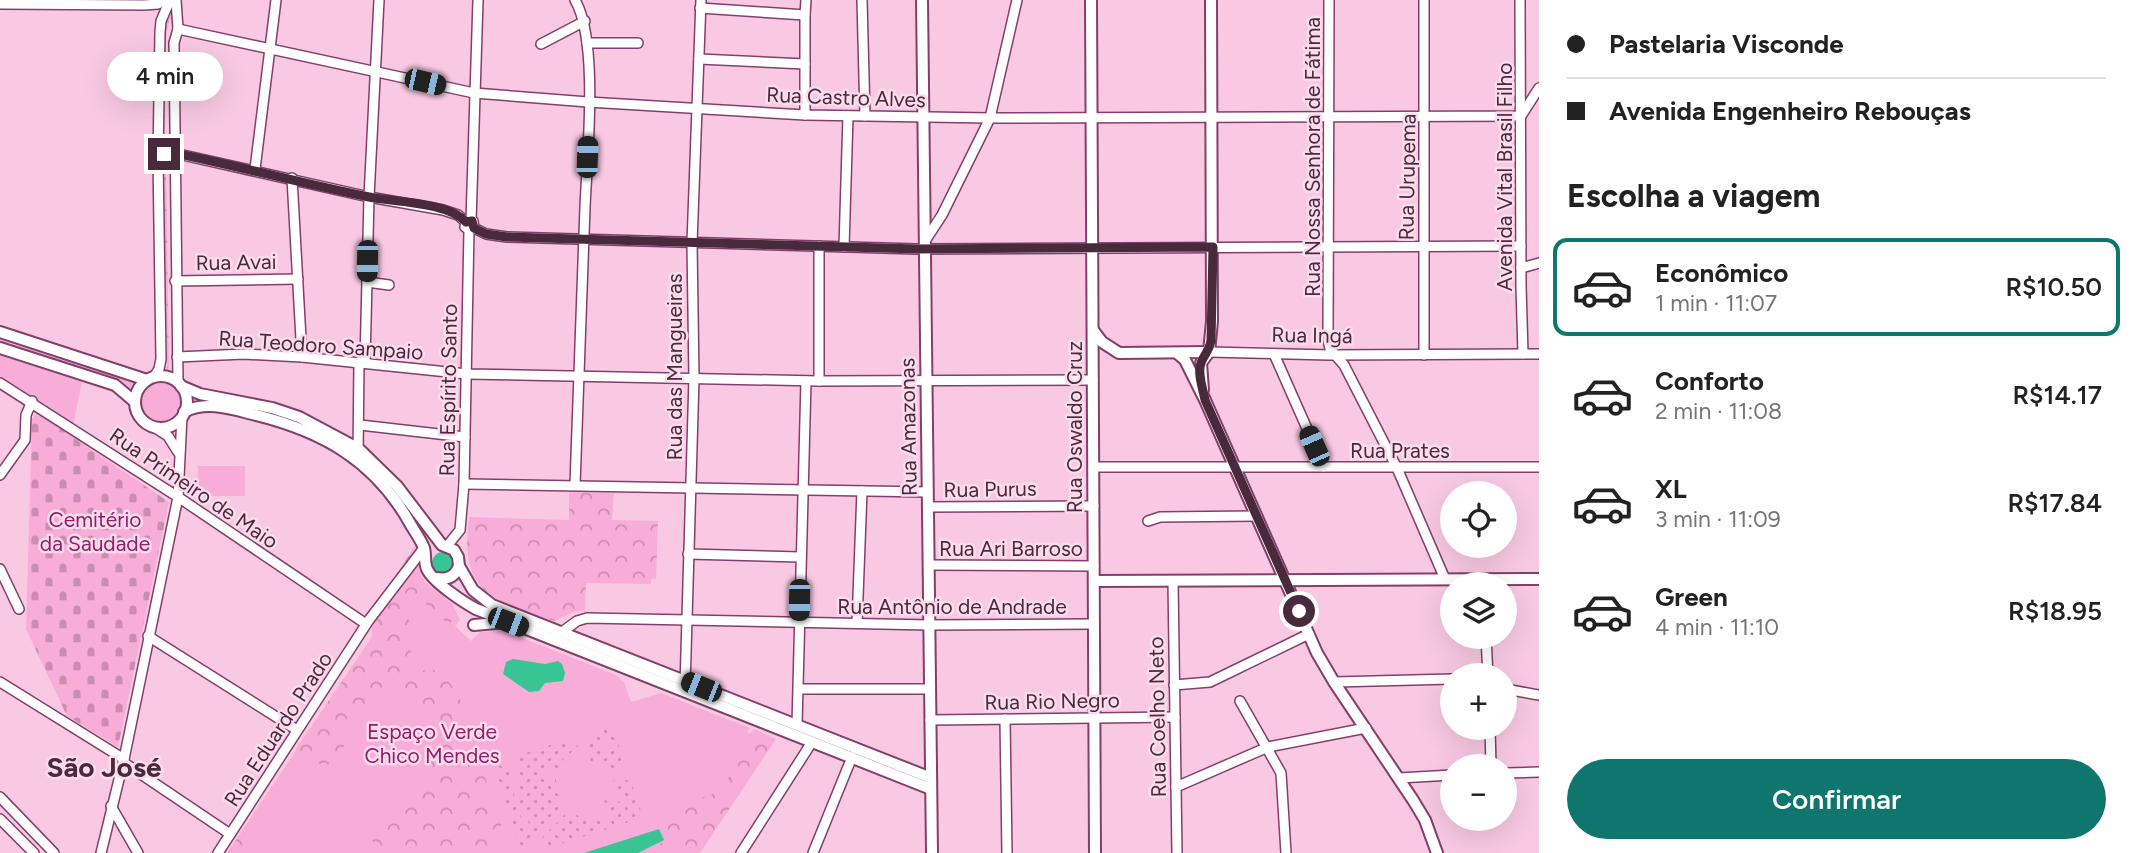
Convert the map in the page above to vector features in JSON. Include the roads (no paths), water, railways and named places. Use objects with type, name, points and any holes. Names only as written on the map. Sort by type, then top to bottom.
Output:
[{"type":"main road","name":"Rua Amazonas","points":[[922,0],[932,853]]},
{"type":"main road","name":"Rua Oswaldo Cruz","points":[[1091,0],[1095,853]]},
{"type":"main road","points":[[1205,400],[1200,367],[1209,352],[1212,321],[1211,0]]},
{"type":"main road","name":"Rua Ingá","points":[[1093,330],[1102,342],[1119,353],[1209,352]]},
{"type":"main road","points":[[0,332],[150,379],[168,377],[200,394],[261,406],[299,417],[358,454],[397,486],[444,546],[458,557],[458,566],[473,590],[484,600],[812,742],[931,784]]},
{"type":"main road","points":[[0,348],[115,385],[135,402]]},
{"type":"main road","points":[[1178,354],[1185,360],[1205,400],[1309,634],[1334,681],[1425,820],[1437,853]]},
{"type":"main road","points":[[150,379],[136,393],[135,402],[140,417],[152,426],[169,426],[183,414],[206,405],[289,423],[358,454],[402,508],[425,554],[427,570],[466,604],[508,622],[797,725],[931,784]]},
{"type":"main road","points":[[179,384],[186,399],[183,414]]},
{"type":"main road","points":[[425,554],[444,546]]},
{"type":"main road","points":[[436,578],[451,576],[458,566]]},
{"type":"main road","points":[[1094,581],[1440,579]]},
{"type":"main road","points":[[1517,580],[1539,579]]},
{"type":"main road","points":[[474,625],[508,622]]},
{"type":"street","points":[[0,4],[144,5],[168,0]]},
{"type":"street","points":[[150,379],[159,369],[161,359],[158,159],[161,21],[168,0]]},
{"type":"street","points":[[176,0],[178,29],[174,43],[174,153],[179,384]]},
{"type":"street","points":[[255,169],[276,0]]},
{"type":"street","points":[[358,454],[379,0]]},
{"type":"street","name":"Rua Espírito Santo","points":[[444,546],[460,530],[464,484],[478,0]]},
{"type":"street","points":[[575,0],[585,21],[588,102],[575,485]]},
{"type":"street","points":[[805,115],[806,0]]},
{"type":"street","points":[[862,0],[865,116]]},
{"type":"street","points":[[925,245],[990,118],[1017,0]]},
{"type":"street","name":"Rua Nossa Senhora de Fátima","points":[[1329,0],[1328,339],[1334,355]]},
{"type":"street","name":"Rua Urupema","points":[[1424,0],[1424,355]]},
{"type":"street","name":"Avenida Vital Brasil Filho","points":[[1520,0],[1523,354]]},
{"type":"street","points":[[701,4],[805,15]]},
{"type":"street","name":"Rua das Mangueiras","points":[[685,686],[694,378],[692,243],[701,4]]},
{"type":"street","points":[[144,5],[161,21]]},
{"type":"street","points":[[541,44],[585,21]]},
{"type":"street","name":"Rua Castro Alves","points":[[178,29],[474,93],[588,102],[848,116],[1521,116]]},
{"type":"street","points":[[587,43],[638,43]]},
{"type":"street","points":[[699,60],[804,64]]},
{"type":"street","points":[[1521,116],[1539,88]]},
{"type":"street","points":[[844,247],[848,116]]},
{"type":"street","points":[[158,159],[164,154],[174,153],[255,169],[369,197],[443,210],[458,215],[470,225],[494,236],[844,247],[925,245],[1093,249],[1329,249],[1521,246]]},
{"type":"street","points":[[292,178],[302,358]]},
{"type":"street","points":[[819,381],[820,246]]},
{"type":"street","points":[[1521,268],[1539,262]]},
{"type":"street","name":"Rua Avai","points":[[175,281],[298,279]]},
{"type":"street","points":[[367,282],[389,285]]},
{"type":"street","name":"Rua Ingá","points":[[1209,352],[1334,355],[1539,354]]},
{"type":"street","name":"Rua Teodoro Sampaio","points":[[177,357],[244,354],[362,362],[467,374],[806,381],[1093,380]]},
{"type":"street","points":[[1274,354],[1324,467]]},
{"type":"street","points":[[1334,355],[1345,366],[1397,468],[1442,572]]},
{"type":"street","points":[[797,725],[806,381]]},
{"type":"street","name":"Rua Primeiro de Maio","points":[[0,383],[32,401],[178,497],[366,624]]},
{"type":"street","points":[[0,475],[25,440],[26,415],[32,401]]},
{"type":"street","points":[[100,853],[123,760],[178,497],[183,414]]},
{"type":"street","points":[[360,425],[465,437]]},
{"type":"street","points":[[152,426],[172,440],[180,457]]},
{"type":"street","name":"Rua Prates","points":[[1094,467],[1539,467]]},
{"type":"street","points":[[464,484],[928,492]]},
{"type":"street","points":[[857,623],[862,491]]},
{"type":"street","name":"Rua Purus","points":[[928,507],[1094,506]]},
{"type":"street","points":[[1148,521],[1160,517],[1257,516]]},
{"type":"street","name":"Rua Eduardo Prado","points":[[218,853],[366,624],[425,554]]},
{"type":"street","points":[[688,554],[800,557]]},
{"type":"street","name":"Rua Ari Barroso","points":[[929,565],[1094,566]]},
{"type":"street","points":[[0,569],[19,609]]},
{"type":"street","name":"Rua Coelho Neto","points":[[1173,581],[1177,853]]},
{"type":"street","name":"Rua Antônio de Andrade","points":[[562,632],[577,621],[587,618],[929,625],[1094,624]]},
{"type":"street","points":[[1174,685],[1203,684],[1217,680],[1309,634]]},
{"type":"street","points":[[148,636],[297,730]]},
{"type":"street","points":[[1334,681],[1440,679]]},
{"type":"street","points":[[0,682],[123,760],[230,834]]},
{"type":"street","points":[[799,689],[930,689]]},
{"type":"street","points":[[1517,691],[1539,695]]},
{"type":"street","points":[[1240,701],[1281,772],[1286,853]]},
{"type":"street","name":"Rua Rio Negro","points":[[930,720],[1175,717]]},
{"type":"street","points":[[1005,719],[1007,853]]},
{"type":"street","points":[[1176,787],[1268,747],[1366,729]]},
{"type":"street","points":[[741,853],[812,742]]},
{"type":"street","points":[[813,853],[852,757]]},
{"type":"street","points":[[1517,773],[1539,772]]},
{"type":"street","points":[[1399,778],[1440,776]]},
{"type":"street","points":[[0,797],[54,853]]},
{"type":"street","points":[[111,806],[138,853]]},
{"type":"street","points":[[0,818],[34,853]]},
{"type":"district","name":"São José","points":[[104,767]]},
{"type":"park label","name":"Cemitério da Saudade","points":[[95,531]]},
{"type":"park label","name":"Espaço Verde Chico Mendes","points":[[432,743]]}]
